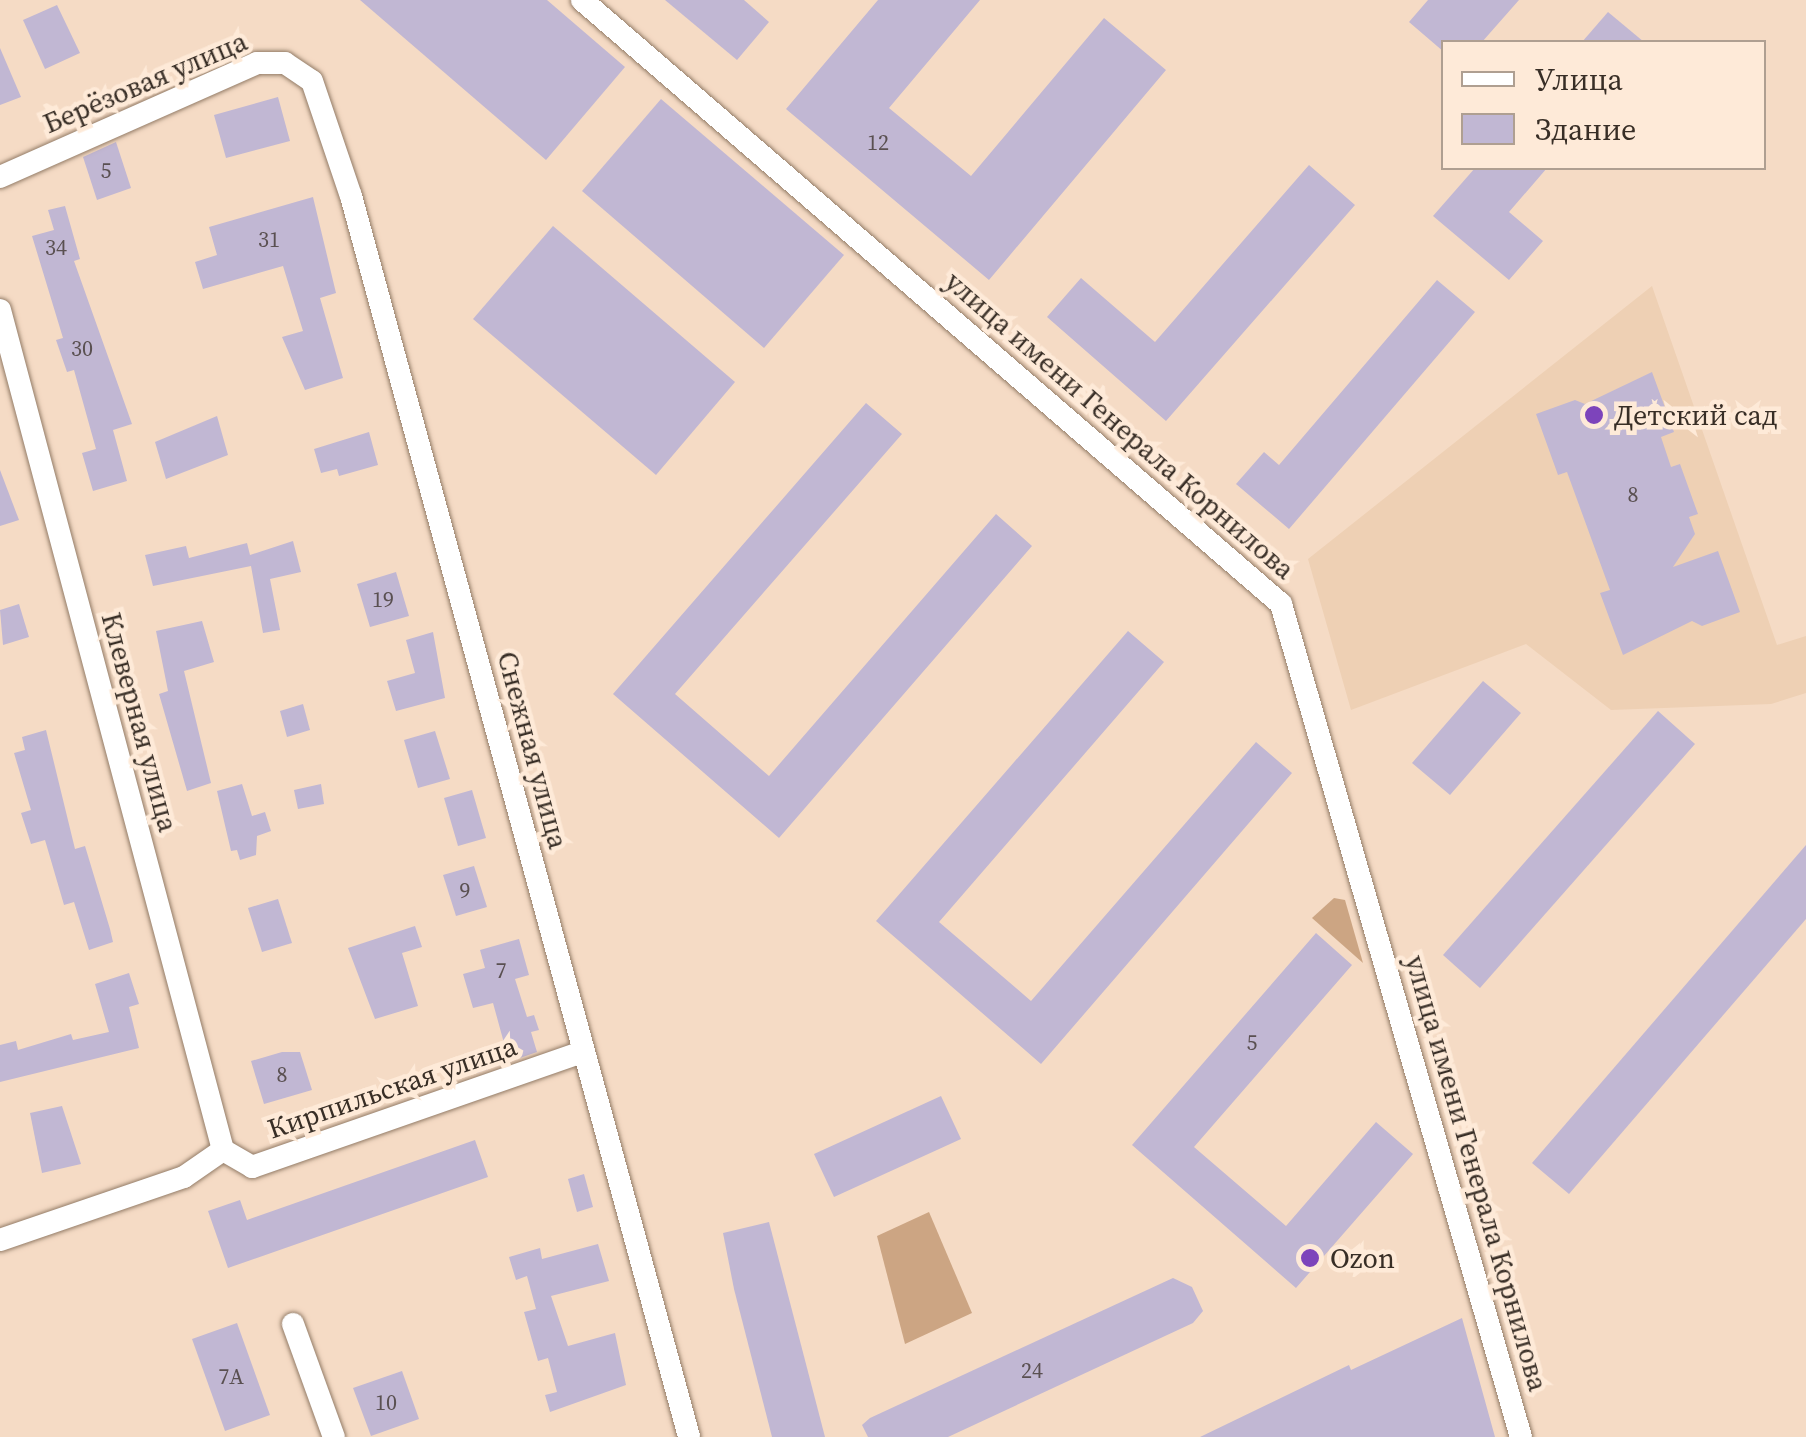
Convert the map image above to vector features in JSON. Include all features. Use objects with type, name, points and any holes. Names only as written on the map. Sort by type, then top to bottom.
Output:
[{"type":"street","name":"улица имени Генерала Корнилова","points":[[582,0],[1281,604],[1521,1437]]},
{"type":"street","name":"Берёзовая улица","points":[[0,177],[257,63],[285,63],[312,81]]},
{"type":"street","name":"Снежная улица","points":[[312,81],[351,196],[689,1437]]},
{"type":"street","name":"Клеверная улица","points":[[0,310],[222,1150]]},
{"type":"street","name":"Кирпильская улица","points":[[222,1150],[252,1166],[584,1052]]},
{"type":"street","points":[[0,1240],[184,1177],[222,1150]]},
{"type":"street","points":[[293,1324],[334,1437]]},
{"type":"shaded area","name":"Детский сад","points":[[1652,286],[1777,645],[1806,636],[1806,693],[1771,704],[1611,710],[1526,644],[1351,710],[1308,559]]},
{"type":"shaded area","points":[[1334,898],[1345,900],[1363,963],[1312,918]]},
{"type":"shaded area","points":[[929,1212],[972,1313],[905,1344],[877,1236]]},
{"type":"building","points":[[360,0],[547,0],[625,67],[546,160]]},
{"type":"building","points":[[665,0],[744,0],[769,22],[737,60]]},
{"type":"building","points":[[878,0],[980,0],[889,108],[971,176],[1104,18],[1166,70],[989,280],[786,109]]},
{"type":"building","points":[[1428,0],[1519,0],[1484,40],[1441,40],[1441,49],[1409,22]]},
{"type":"building","points":[[57,5],[80,53],[45,69],[23,20]]},
{"type":"building","points":[[1608,12],[1642,40],[1584,40]]},
{"type":"building","points":[[0,48],[21,97],[0,105]]},
{"type":"building","points":[[278,97],[290,141],[226,158],[214,115]]},
{"type":"building","points":[[661,99],[844,255],[764,348],[582,191]]},
{"type":"building","points":[[116,142],[131,188],[97,200],[83,157]]},
{"type":"building","points":[[1309,165],[1355,205],[1166,421],[1047,317],[1081,278],[1155,342]]},
{"type":"building","points":[[1473,170],[1545,170],[1509,212],[1543,241],[1509,280],[1433,216]]},
{"type":"building","points":[[313,197],[336,293],[320,298],[343,378],[305,390],[282,337],[303,331],[283,266],[203,289],[195,262],[217,255],[209,227]]},
{"type":"building","points":[[65,206],[80,259],[74,261],[132,424],[113,430],[127,481],[93,491],[82,453],[96,449],[74,370],[67,372],[56,340],[63,338],[32,236],[54,230],[48,210]]},
{"type":"building","points":[[553,226],[735,382],[656,475],[473,319]]},
{"type":"building","points":[[1437,280],[1475,312],[1289,529],[1236,484],[1264,452],[1279,465]]},
{"type":"building","points":[[1652,372],[1674,432],[1661,437],[1671,467],[1680,464],[1698,514],[1689,517],[1695,534],[1673,567],[1718,551],[1740,612],[1702,626],[1692,621],[1623,655],[1600,593],[1610,590],[1567,472],[1558,475],[1536,414],[1575,400],[1585,404]]},
{"type":"building","points":[[866,403],[902,434],[675,694],[769,776],[996,514],[1032,546],[779,838],[613,694]]},
{"type":"building","points":[[217,416],[228,455],[166,479],[155,442]]},
{"type":"building","points":[[369,432],[378,465],[339,476],[337,469],[321,473],[314,449]]},
{"type":"building","points":[[0,470],[19,520],[0,526]]},
{"type":"building","points":[[293,541],[301,572],[270,579],[280,630],[263,633],[251,566],[153,586],[145,555],[186,546],[189,558],[247,543],[250,555]]},
{"type":"building","points":[[396,572],[409,616],[370,627],[357,584]]},
{"type":"building","points":[[19,604],[29,637],[3,645],[0,610]]},
{"type":"building","points":[[202,621],[214,662],[184,671],[211,783],[187,791],[159,694],[168,691],[156,631]]},
{"type":"building","points":[[1128,631],[1164,662],[939,922],[1031,1001],[1256,742],[1292,773],[1041,1064],[876,921]]},
{"type":"building","points":[[433,632],[445,698],[396,711],[387,681],[415,673],[406,640]]},
{"type":"building","points":[[1483,681],[1521,713],[1450,795],[1412,763]]},
{"type":"building","points":[[303,704],[310,730],[287,737],[280,711]]},
{"type":"building","points":[[1658,711],[1695,744],[1480,988],[1443,955]]},
{"type":"building","points":[[46,730],[75,849],[85,846],[113,942],[89,950],[74,902],[64,905],[45,840],[31,844],[21,813],[31,810],[14,753],[25,750],[22,737]]},
{"type":"building","points":[[435,731],[450,779],[418,788],[404,740]]},
{"type":"building","points":[[242,784],[252,816],[265,812],[271,831],[257,836],[256,855],[240,860],[237,850],[231,851],[217,791]]},
{"type":"building","points":[[321,784],[324,804],[298,809],[294,790]]},
{"type":"building","points":[[472,790],[486,838],[458,846],[444,798]]},
{"type":"building","points":[[1806,845],[1806,919],[1569,1194],[1532,1163]]},
{"type":"building","points":[[474,866],[487,907],[456,916],[443,875]]},
{"type":"building","points":[[278,899],[292,943],[262,952],[248,908]]},
{"type":"building","points":[[415,926],[422,947],[402,953],[418,1006],[375,1019],[348,948]]},
{"type":"building","points":[[1316,933],[1352,965],[1194,1147],[1286,1226],[1376,1122],[1413,1154],[1296,1288],[1132,1145]]},
{"type":"building","points":[[519,939],[529,975],[515,979],[527,1017],[534,1015],[539,1030],[531,1032],[537,1052],[477,1073],[471,1053],[504,1043],[493,1003],[473,1008],[463,974],[485,968],[480,950]]},
{"type":"building","points":[[129,973],[139,1004],[129,1007],[139,1048],[0,1082],[0,1045],[16,1041],[18,1050],[71,1034],[73,1040],[109,1032],[95,984]]},
{"type":"building","points":[[282,1052],[300,1052],[312,1090],[264,1104],[251,1061]]},
{"type":"building","points":[[941,1096],[961,1139],[834,1197],[814,1154]]},
{"type":"building","points":[[62,1106],[81,1164],[42,1173],[30,1113]]},
{"type":"building","points":[[475,1140],[488,1177],[228,1268],[208,1211],[240,1200],[247,1220]]},
{"type":"building","points":[[584,1174],[593,1207],[577,1212],[568,1179]]},
{"type":"building","points":[[769,1222],[825,1437],[772,1437],[723,1233]]},
{"type":"building","points":[[598,1244],[609,1281],[551,1296],[568,1346],[615,1333],[626,1385],[550,1412],[545,1395],[557,1392],[548,1358],[538,1361],[524,1312],[536,1309],[527,1276],[516,1280],[509,1257],[540,1248],[542,1259]]},
{"type":"building","points":[[1173,1278],[1192,1287],[1203,1311],[1193,1323],[948,1437],[868,1437],[862,1425],[870,1418]]},
{"type":"building","points":[[1462,1318],[1495,1437],[1200,1437],[1349,1365],[1351,1370]]},
{"type":"building","points":[[237,1323],[270,1415],[225,1431],[192,1339]]},
{"type":"building","points":[[402,1371],[419,1419],[371,1436],[353,1388]]},
{"type":"place","name":"Детский сад","points":[[1594,415]]},
{"type":"place","name":"Ozon","points":[[1310,1258]]}]
